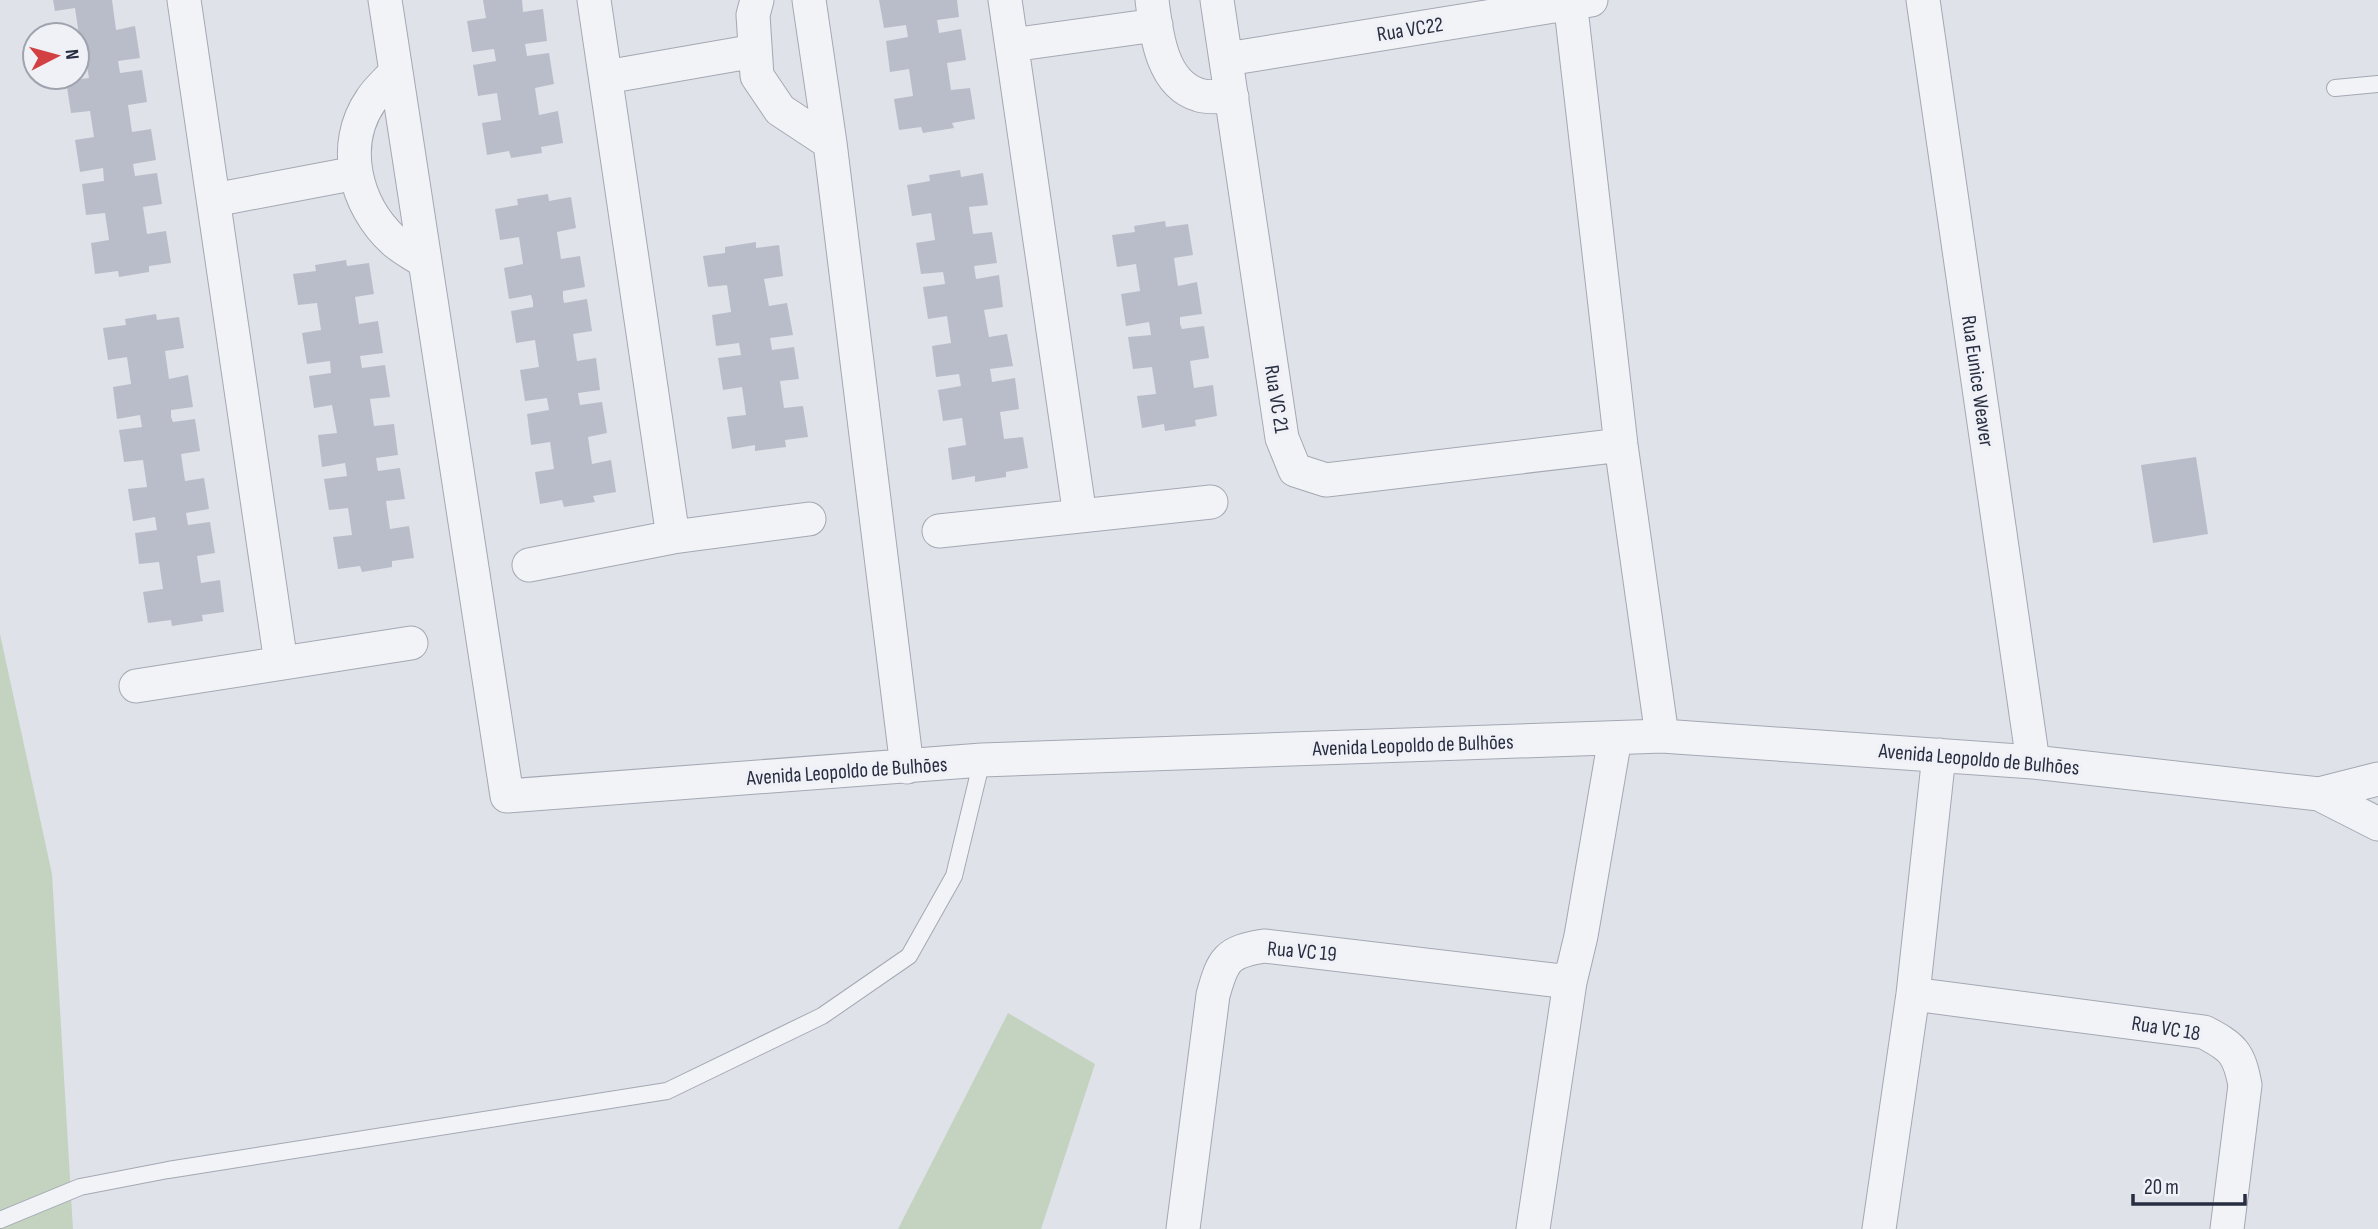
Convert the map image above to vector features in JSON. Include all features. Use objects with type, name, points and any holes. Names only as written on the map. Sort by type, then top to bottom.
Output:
[{"type":"street","points":[[184,0],[281,663]]},
{"type":"street","points":[[385,0],[425,262]]},
{"type":"street","points":[[594,0],[673,537]]},
{"type":"street","points":[[757,0],[753,15],[757,76],[780,110],[830,143]]},
{"type":"street","points":[[809,0],[830,143],[907,767]]},
{"type":"street","points":[[1005,0],[1080,516]]},
{"type":"street","name":"Rua VC 21","points":[[1217,0],[1282,438],[1296,470],[1326,480],[1621,445]]},
{"type":"street","name":"Rua Eunice Weaver","points":[[1923,0],[2033,762]]},
{"type":"street","points":[[1578,1],[1621,445],[1662,736]]},
{"type":"street","name":"Rua VC22","points":[[1227,59],[1578,1]]},
{"type":"street","points":[[1012,45],[1154,13],[1166,65],[1177,81],[1198,95],[1232,97]]},
{"type":"street","points":[[606,77],[755,51]]},
{"type":"street","points":[[396,72],[371,99],[357,127],[354,158],[356,173],[359,190],[370,211],[394,240],[425,262]]},
{"type":"street","points":[[214,200],[356,173]]},
{"type":"street","name":"Avenida Leopoldo de Bulhões","points":[[425,262],[507,796],[982,760],[1662,736],[2033,762],[2319,794],[2378,824]]},
{"type":"street","points":[[939,531],[1212,502]]},
{"type":"street","points":[[529,565],[673,537],[810,519]]},
{"type":"street","points":[[136,687],[411,643]]},
{"type":"street","points":[[1534,1229],[1570,982],[1581,936],[1615,738]]},
{"type":"street","points":[[1879,1229],[1913,994],[1939,755]]},
{"type":"street","name":"Avenida Leopoldo de Bulhões","points":[[2319,794],[2378,779]]},
{"type":"street","name":"Rua VC 19","points":[[1183,1229],[1213,995],[1221,967],[1239,950],[1264,946],[1570,982]]},
{"type":"street","name":"Rua VC 18","points":[[1913,994],[2204,1032],[2227,1044],[2241,1062],[2245,1085],[2227,1229]]},
{"type":"lane","points":[[2335,88],[2378,84]]},
{"type":"lane","points":[[0,1220],[93,1184],[667,1091],[822,1016],[909,956],[954,876],[982,760]]},
{"type":"green space","points":[[0,634],[52,874],[73,1229],[0,1229]]},
{"type":"green space","points":[[1008,1013],[1095,1064],[1041,1229],[898,1229]]},
{"type":"building","points":[[53,0],[112,0],[116,30],[135,26],[140,58],[118,61],[120,73],[142,70],[147,102],[128,105],[132,132],[151,129],[156,160],[133,164],[135,176],[157,173],[162,204],[143,207],[147,234],[166,231],[171,263],[149,266],[149,272],[119,277],[118,271],[95,274],[91,243],[109,240],[105,213],[86,215],[82,184],[104,181],[103,168],[80,172],[75,140],[94,137],[90,111],[71,113],[68,91],[91,91],[91,21],[77,21],[75,8],[55,11]]},
{"type":"building","points":[[483,0],[522,0],[523,12],[543,9],[547,41],[525,44],[527,56],[549,53],[554,84],[535,88],[539,115],[558,111],[563,143],[541,147],[542,153],[511,158],[509,151],[487,155],[482,123],[501,120],[497,93],[478,96],[473,65],[496,61],[494,49],[472,52],[467,21],[486,18]]},
{"type":"building","points":[[879,0],[957,0],[959,17],[937,20],[939,33],[961,29],[966,60],[947,63],[951,90],[970,88],[975,119],[952,123],[954,128],[923,133],[921,127],[899,130],[894,99],[913,96],[909,69],[890,72],[886,41],[908,37],[906,25],[884,28]]},
{"type":"building","points":[[960,170],[961,177],[983,173],[988,205],[969,207],[973,234],[992,232],[997,263],[974,266],[976,279],[999,275],[1003,307],[984,310],[989,337],[1007,334],[1013,366],[990,369],[992,382],[1015,378],[1019,409],[1000,412],[1004,439],[1023,437],[1028,468],[1006,472],[1006,477],[975,482],[975,476],[952,480],[948,448],[966,445],[962,418],[943,421],[938,390],[961,386],[959,374],[936,377],[932,346],[951,343],[947,316],[928,319],[923,287],[945,284],[944,277],[943,272],[921,274],[916,243],[935,240],[931,213],[912,216],[907,185],[930,181],[929,175]]},
{"type":"building","points":[[548,194],[549,201],[571,197],[576,228],[557,232],[561,259],[580,256],[585,287],[563,291],[563,297],[564,303],[587,299],[592,331],[573,334],[577,361],[596,358],[600,390],[578,393],[580,405],[602,402],[607,433],[588,437],[592,464],[611,460],[616,492],[593,496],[595,502],[564,507],[562,500],[540,504],[535,472],[554,469],[550,442],[531,445],[527,414],[549,410],[547,398],[525,401],[520,370],[539,367],[535,340],[516,343],[511,311],[533,307],[533,302],[531,295],[509,299],[504,268],[523,264],[519,237],[500,240],[495,209],[518,205],[517,199]]},
{"type":"building","points":[[1165,221],[1166,227],[1188,224],[1193,255],[1174,258],[1178,286],[1197,282],[1202,314],[1180,317],[1180,324],[1182,329],[1204,326],[1209,358],[1190,361],[1194,388],[1213,385],[1217,416],[1195,420],[1196,426],[1165,431],[1164,424],[1142,428],[1137,396],[1156,394],[1152,367],[1133,369],[1128,337],[1151,335],[1150,328],[1149,322],[1126,326],[1121,294],[1140,291],[1136,264],[1117,267],[1112,235],[1135,232],[1134,226]]},
{"type":"building","points":[[756,242],[756,248],[779,245],[783,276],[764,279],[769,306],[787,303],[793,335],[770,338],[772,350],[794,347],[799,379],[780,381],[784,408],[803,406],[808,437],[785,440],[786,447],[755,451],[755,445],[732,449],[727,417],[746,415],[742,387],[723,390],[718,358],[741,355],[739,343],[716,346],[712,315],[731,312],[727,285],[708,287],[703,256],[725,253],[725,247]]},
{"type":"building","points":[[346,260],[347,266],[369,263],[374,294],[355,297],[359,324],[378,321],[383,353],[360,356],[362,368],[385,365],[390,397],[370,399],[374,426],[394,424],[398,455],[376,458],[378,471],[400,468],[405,499],[386,501],[390,529],[409,526],[414,558],[392,561],[392,567],[362,572],[360,566],[338,569],[333,537],[352,535],[348,508],[329,510],[324,479],[347,476],[346,469],[345,463],[322,467],[318,435],[337,433],[332,405],[314,408],[309,376],[331,373],[330,361],[307,364],[302,333],[321,330],[317,303],[298,305],[293,274],[316,271],[315,265]]},
{"type":"building","points":[[156,314],[157,320],[179,317],[184,348],[165,351],[169,379],[188,375],[193,407],[171,410],[171,417],[173,422],[195,419],[200,451],[181,454],[185,481],[204,478],[209,509],[186,513],[188,525],[210,522],[215,553],[197,556],[201,583],[220,580],[224,612],[202,615],[203,621],[172,626],[171,620],[148,623],[143,592],[163,589],[159,562],[139,564],[135,533],[157,530],[155,517],[133,521],[128,489],[147,487],[143,460],[124,462],[119,430],[142,427],[140,415],[117,419],[113,387],[131,384],[127,357],[108,360],[103,328],[126,325],[125,319]]},
{"type":"building","points":[[2196,457],[2208,534],[2153,543],[2141,465]]}]
